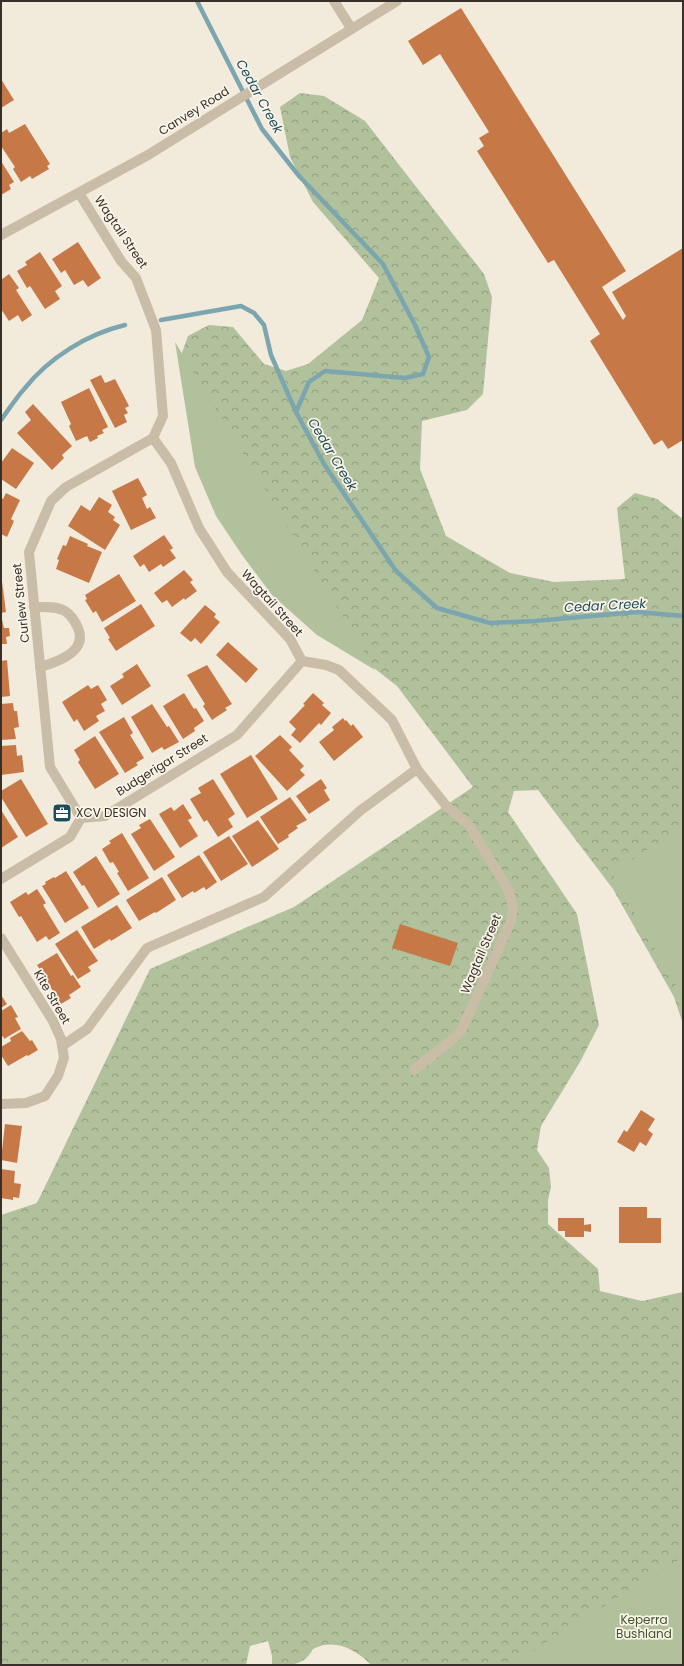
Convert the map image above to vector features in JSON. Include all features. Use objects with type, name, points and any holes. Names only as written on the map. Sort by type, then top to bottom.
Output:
[{"type":"street","points":[[334,1],[351,28]]},
{"type":"street","name":"Canvey Road","points":[[1,235],[148,155],[351,28],[397,1]]},
{"type":"street","name":"Wagtail Street","points":[[80,193],[121,261],[136,278],[156,330],[163,416],[153,438],[171,463],[199,528],[227,572],[290,639],[302,661],[326,665],[339,670],[392,720],[417,769],[448,808],[468,824],[509,891],[513,908],[511,921],[461,1031],[414,1070]]},
{"type":"street","name":"Curlew Street","points":[[81,818],[50,767],[29,552],[51,501],[66,487],[153,438]]},
{"type":"street","points":[[34,606],[64,610],[71,615],[79,632],[79,640],[75,649],[67,657],[59,662],[40,667]]},
{"type":"street","name":"Budgerigar Street","points":[[81,818],[105,816],[237,735],[302,661]]},
{"type":"street","points":[[62,1046],[87,1028],[147,948],[264,897],[361,810],[417,769]]},
{"type":"street","points":[[1,879],[70,837],[81,818]]},
{"type":"street","name":"Kite Street","points":[[1,938],[53,1021],[61,1039],[64,1058],[58,1076],[45,1096],[26,1103],[1,1104]]},
{"type":"green space","points":[[300,93],[324,96],[365,121],[484,274],[492,297],[483,394],[467,410],[422,421],[420,469],[446,536],[510,573],[554,582],[625,579],[617,508],[635,493],[657,499],[683,519],[683,1024],[674,997],[613,889],[538,790],[514,791],[508,812],[577,914],[599,1025],[580,1062],[541,1126],[537,1150],[549,1168],[551,1187],[548,1200],[548,1224],[598,1269],[600,1291],[642,1301],[683,1292],[683,1665],[371,1665],[352,1650],[337,1645],[329,1645],[313,1649],[301,1662],[285,1665],[272,1665],[272,1656],[268,1641],[250,1646],[246,1665],[1,1665],[1,1215],[37,1203],[150,969],[294,907],[473,787],[397,686],[299,610],[180,358],[188,336],[209,325],[233,327],[264,364],[286,371],[308,364],[362,320],[379,278],[313,202],[290,157],[280,107]]},
{"type":"green space","points":[[175,342],[375,670],[317,635],[272,595],[242,555],[216,516],[195,467]]},
{"type":"green space","points":[[683,826],[683,997],[612,873]]},
{"type":"green space","name":"Keperra Bushland","points":[[683,1557],[683,1665],[510,1665]]},
{"type":"building","points":[[461,8],[626,271],[602,287],[623,320],[626,316],[612,292],[683,248],[683,440],[668,449],[662,440],[654,445],[590,341],[600,334],[554,260],[548,263],[477,151],[484,146],[479,138],[489,132],[440,54],[423,65],[408,41]]},
{"type":"building","points":[[1,79],[14,100],[1,108]]},
{"type":"building","points":[[25,124],[50,164],[47,166],[49,169],[32,179],[30,176],[21,182],[13,169],[15,167],[1,146],[1,133],[7,129],[9,133]]},
{"type":"building","points":[[1,161],[14,182],[9,185],[11,189],[1,195]]},
{"type":"building","points":[[78,242],[101,278],[88,287],[83,280],[74,285],[65,270],[61,273],[52,259]]},
{"type":"building","points":[[40,252],[62,286],[55,291],[60,299],[45,309],[30,286],[27,288],[17,271],[27,265],[25,262]]},
{"type":"building","points":[[9,274],[19,288],[16,290],[32,315],[22,322],[18,315],[9,321],[1,309],[1,280]]},
{"type":"building","points":[[101,375],[105,383],[115,379],[129,406],[125,408],[128,413],[124,415],[127,422],[115,428],[90,380]]},
{"type":"building","points":[[89,388],[108,427],[102,430],[104,433],[97,436],[98,438],[90,442],[87,436],[76,441],[69,426],[71,424],[61,402]]},
{"type":"building","points":[[33,404],[72,446],[62,455],[64,458],[52,470],[17,433],[31,420],[25,412]]},
{"type":"building","points":[[12,448],[34,463],[16,489],[1,479],[1,463]]},
{"type":"building","points":[[138,478],[147,495],[142,498],[147,509],[150,507],[156,518],[131,530],[112,491]]},
{"type":"building","points":[[6,493],[20,500],[11,519],[14,521],[7,537],[1,534],[1,498],[3,499]]},
{"type":"building","points":[[99,497],[112,505],[108,512],[115,517],[113,520],[120,525],[105,550],[68,526],[81,505],[90,511]]},
{"type":"building","points":[[164,535],[173,548],[170,550],[176,558],[163,567],[161,564],[149,572],[144,564],[140,567],[133,556]]},
{"type":"building","points":[[70,536],[88,544],[87,546],[102,552],[89,583],[56,569],[59,560],[57,559],[63,545],[66,546]]},
{"type":"building","points":[[184,570],[193,580],[190,582],[197,591],[172,607],[167,600],[162,603],[154,593]]},
{"type":"building","points":[[1,574],[6,612],[1,613]]},
{"type":"building","points":[[119,574],[136,601],[102,622],[96,611],[93,613],[85,600],[87,599],[85,595]]},
{"type":"building","points":[[141,604],[155,626],[116,651],[108,639],[110,638],[104,628]]},
{"type":"building","points":[[205,605],[216,614],[214,617],[220,622],[201,644],[195,638],[191,642],[180,633]]},
{"type":"building","points":[[1,615],[4,628],[9,628],[10,636],[6,637],[7,644],[1,644]]},
{"type":"building","points":[[228,642],[258,669],[246,683],[216,655]]},
{"type":"building","points":[[7,660],[10,696],[1,697],[1,661]]},
{"type":"building","points":[[137,664],[151,686],[122,705],[110,686],[124,677],[122,674]]},
{"type":"building","points":[[207,665],[232,704],[225,708],[227,710],[212,720],[203,706],[205,704],[187,675]]},
{"type":"building","points":[[88,685],[91,689],[98,685],[107,700],[101,704],[105,711],[96,716],[99,721],[84,731],[77,719],[74,722],[62,702]]},
{"type":"building","points":[[184,693],[204,721],[194,728],[195,731],[183,739],[163,706]]},
{"type":"building","points":[[313,693],[324,703],[322,705],[331,713],[321,725],[319,723],[300,743],[291,735],[296,729],[289,722],[305,705],[303,704]]},
{"type":"building","points":[[13,703],[14,711],[17,711],[19,727],[14,728],[16,739],[1,740],[1,704]]},
{"type":"building","points":[[152,704],[179,742],[164,750],[162,747],[152,753],[131,717]]},
{"type":"building","points":[[124,717],[133,733],[130,735],[144,758],[136,763],[138,765],[125,773],[99,732]]},
{"type":"building","points":[[343,718],[351,726],[353,724],[363,737],[334,761],[319,742],[334,730],[332,727]]},
{"type":"building","points":[[280,735],[292,747],[289,750],[304,766],[300,770],[305,775],[287,791],[255,756]]},
{"type":"building","points":[[95,736],[119,774],[95,789],[78,762],[80,760],[74,750]]},
{"type":"building","points":[[16,745],[17,756],[22,755],[24,772],[1,775],[1,746]]},
{"type":"building","points":[[251,755],[278,799],[247,818],[220,774]]},
{"type":"building","points":[[21,779],[48,824],[26,837],[1,797],[1,791]]},
{"type":"building","points":[[213,779],[235,814],[228,819],[233,827],[218,837],[207,820],[204,822],[190,799],[201,793],[198,788]]},
{"type":"building","points":[[321,779],[327,788],[324,790],[330,800],[309,814],[296,796]]},
{"type":"building","points":[[290,797],[307,820],[296,826],[298,828],[288,835],[289,837],[278,844],[260,817]]},
{"type":"building","points":[[183,804],[192,818],[188,820],[198,836],[180,848],[159,814],[171,807],[174,811]]},
{"type":"building","points":[[1,810],[18,837],[1,848]]},
{"type":"building","points":[[150,819],[175,857],[154,871],[131,834],[141,828],[139,825]]},
{"type":"building","points":[[258,820],[279,849],[252,867],[232,836]]},
{"type":"building","points":[[122,833],[149,878],[128,891],[117,873],[119,872],[113,862],[110,863],[102,849],[111,843],[109,841]]},
{"type":"building","points":[[229,836],[248,864],[221,881],[203,852]]},
{"type":"building","points":[[199,855],[217,882],[206,890],[204,887],[194,893],[193,891],[182,898],[167,875]]},
{"type":"building","points":[[96,856],[120,894],[98,908],[84,885],[82,886],[73,872]]},
{"type":"building","points":[[66,871],[89,908],[65,923],[42,886],[46,884],[45,882]]},
{"type":"building","points":[[162,877],[176,900],[156,913],[155,912],[139,921],[126,900]]},
{"type":"building","points":[[37,889],[46,903],[43,905],[60,933],[49,940],[46,936],[37,942],[21,916],[19,917],[10,902],[26,892],[28,895]]},
{"type":"building","points":[[117,905],[132,928],[111,941],[110,939],[94,949],[81,927]]},
{"type":"building","points":[[400,924],[458,943],[450,966],[392,948]]},
{"type":"building","points":[[77,930],[98,961],[88,967],[91,971],[78,979],[55,944]]},
{"type":"building","points":[[57,953],[71,976],[73,975],[81,987],[69,995],[71,998],[61,1004],[37,965]]},
{"type":"building","points":[[1,995],[7,1004],[1,1008]]},
{"type":"building","points":[[11,1005],[18,1017],[15,1018],[21,1029],[4,1039],[3,1036],[1,1037],[1,1011]]},
{"type":"building","points":[[22,1031],[30,1041],[32,1040],[38,1050],[8,1066],[1,1055],[1,1047],[11,1041],[10,1038]]},
{"type":"building","points":[[641,1110],[655,1119],[648,1130],[653,1134],[646,1146],[640,1142],[634,1152],[617,1142],[624,1130],[627,1132]]},
{"type":"building","points":[[5,1124],[22,1126],[17,1163],[1,1160]]},
{"type":"building","points":[[1,1169],[15,1171],[14,1183],[21,1184],[19,1198],[13,1197],[13,1200],[1,1198]]},
{"type":"building","points":[[619,1207],[647,1207],[647,1218],[661,1218],[661,1243],[619,1243]]},
{"type":"building","points":[[558,1218],[584,1218],[584,1225],[591,1224],[591,1232],[584,1231],[584,1237],[565,1237],[565,1231],[558,1231]]},
{"type":"waterway","name":"Cedar Creek","points":[[197,1],[262,129],[299,176],[383,264],[415,325],[429,357],[423,374],[405,378],[325,371],[309,382],[296,412],[324,464],[396,571],[437,608],[490,623],[535,621],[637,612],[683,616]]},
{"type":"waterway","points":[[161,320],[241,306],[254,313],[264,325],[271,355],[296,412]]},
{"type":"waterway","points":[[1,420],[35,377],[57,357],[97,334],[125,325]]},
{"type":"place","name":"XCV DESIGN","points":[[62,813]]}]
